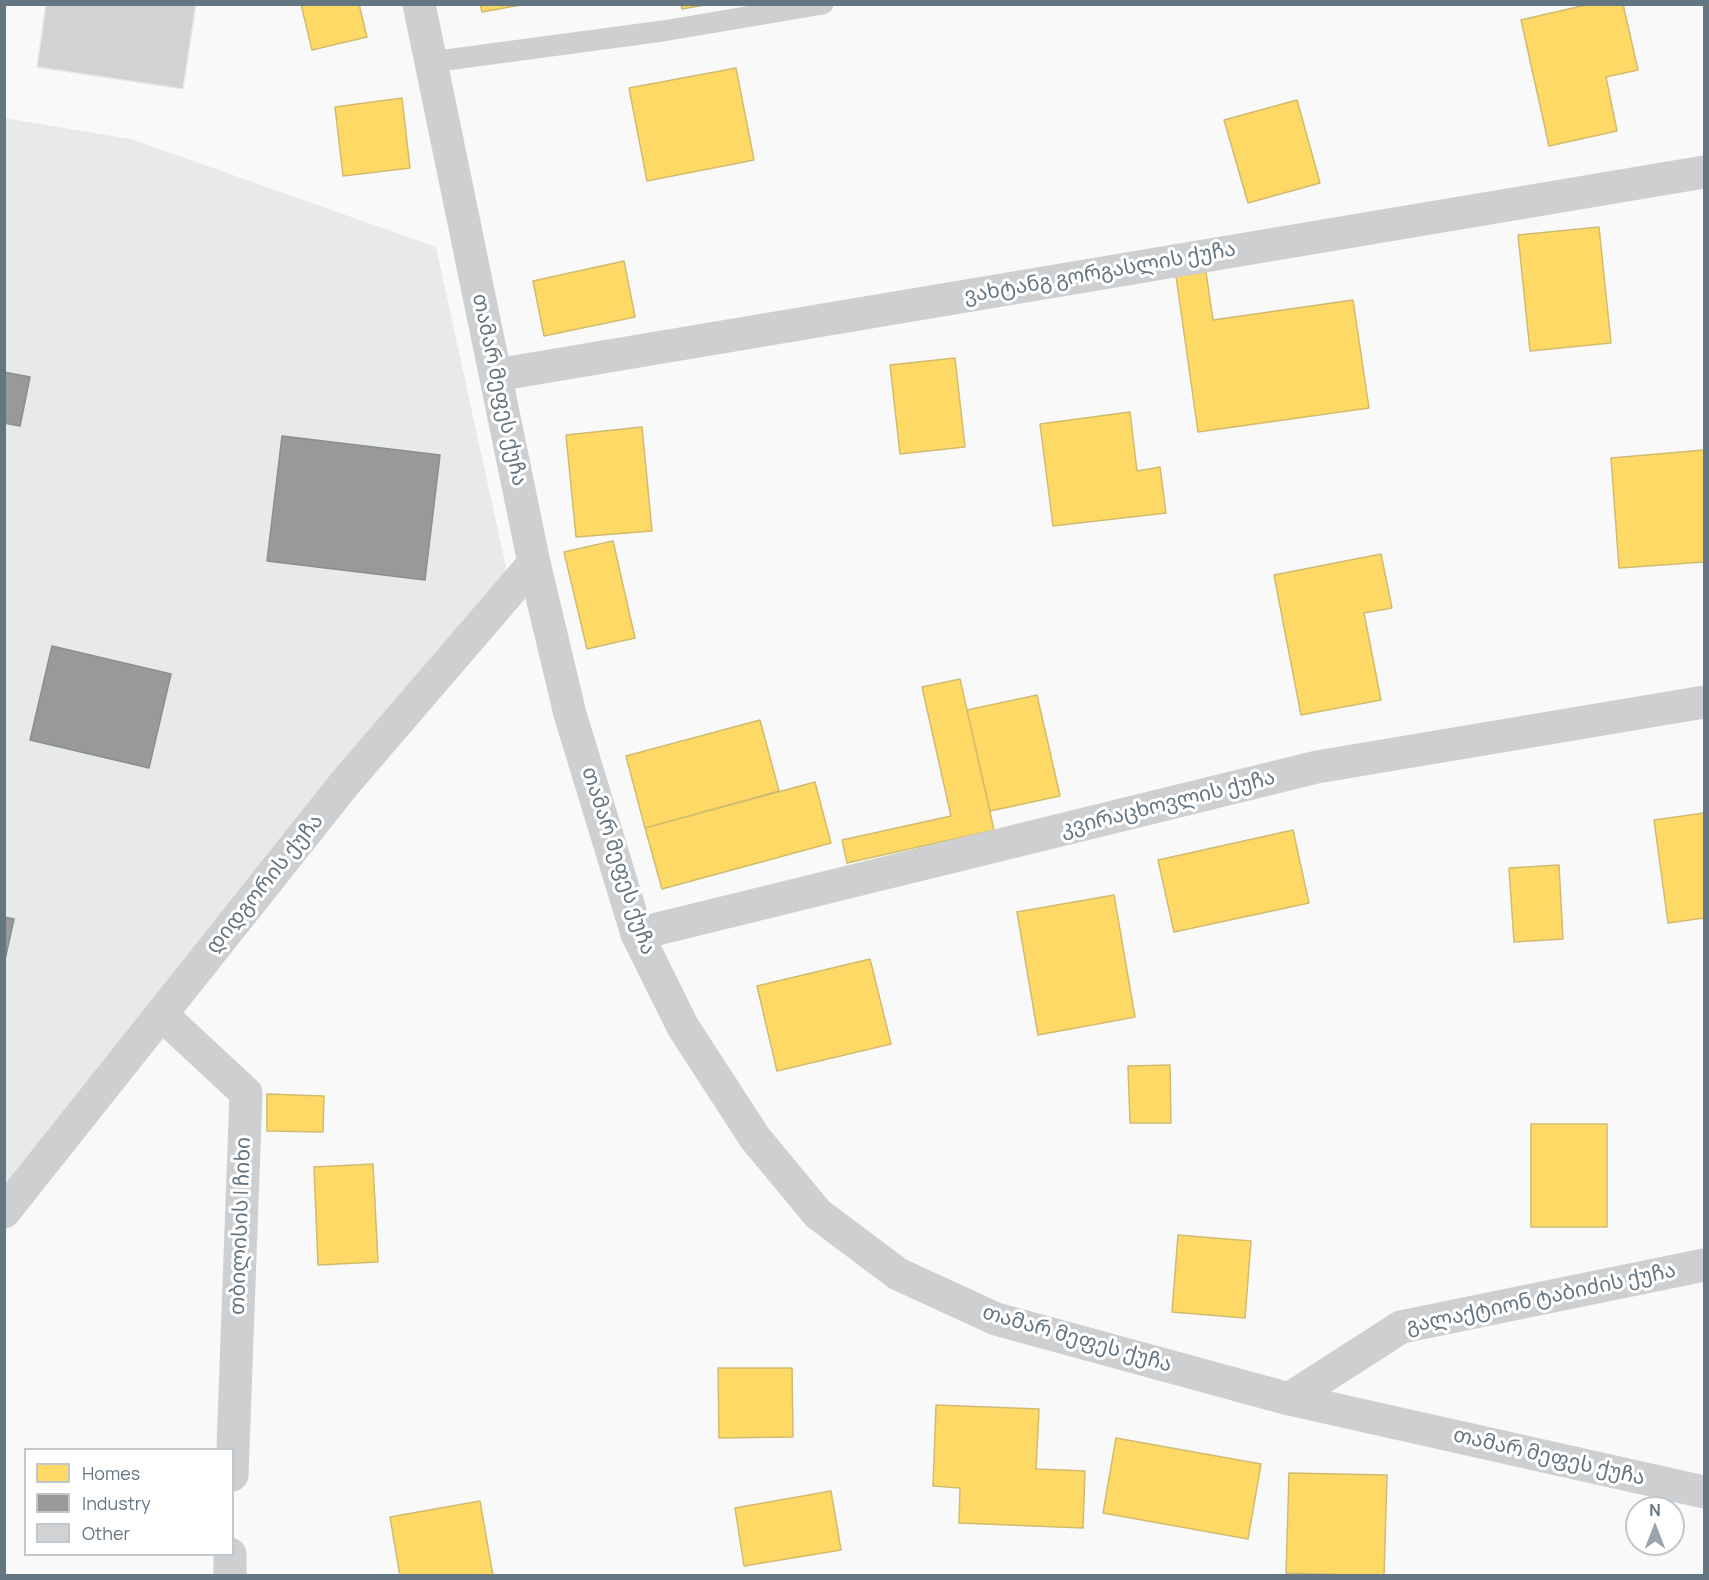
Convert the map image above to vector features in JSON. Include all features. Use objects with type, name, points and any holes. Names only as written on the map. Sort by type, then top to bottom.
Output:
[{"type":"street","name":"თამარ მეფეს ქუჩა","points":[[419,4],[534,563],[570,714],[637,934],[684,1027],[755,1138],[818,1214],[898,1274],[996,1319],[1289,1399],[1704,1492]]},
{"type":"street","name":"ვახტანგ გორგასლის ქუჩა","points":[[496,375],[1704,172]]},
{"type":"street","name":"დიდგორის ქუჩა","points":[[4,1212],[345,783],[534,563]]},
{"type":"street","name":"კვირაცხოვლის ქუჩა","points":[[637,934],[1317,767],[1704,702]]},
{"type":"street","name":"თბილისის I ჩიხი","points":[[161,1014],[246,1093],[233,1448]]},
{"type":"street","name":"გალაქტიონ ტაბიძის ქუჩა","points":[[1289,1399],[1401,1327],[1704,1265]]},
{"type":"street","points":[[230,1556],[230,1575]]},
{"type":"lane","points":[[431,62],[663,31],[823,4]]},
{"type":"shaded area","points":[[5,118],[131,139],[436,247],[509,581],[5,1207]]},
{"type":"building: Homes","points":[[301,4],[359,4],[367,37],[312,50]]},
{"type":"building: Homes","points":[[480,4],[526,4],[482,12]]},
{"type":"building: Homes","points":[[681,4],[710,4],[682,9]]},
{"type":"building: Homes","points":[[1590,4],[1623,4],[1638,70],[1606,77],[1617,131],[1549,146],[1521,20]]},
{"type":"building: Homes","points":[[736,68],[754,160],[647,181],[629,88]]},
{"type":"building: Homes","points":[[402,98],[410,168],[343,176],[335,107]]},
{"type":"building: Homes","points":[[1297,100],[1320,183],[1248,203],[1224,120]]},
{"type":"building: Homes","points":[[1599,227],[1611,343],[1530,351],[1518,235]]},
{"type":"building: Homes","points":[[624,261],[635,317],[544,336],[533,281]]},
{"type":"building: Homes","points":[[1206,272],[1213,320],[1353,300],[1369,408],[1198,432],[1176,276]]},
{"type":"building: Homes","points":[[955,358],[965,447],[900,454],[890,365]]},
{"type":"building: Homes","points":[[1130,412],[1137,471],[1160,467],[1166,513],[1053,526],[1040,424]]},
{"type":"building: Homes","points":[[642,427],[652,531],[576,537],[566,435]]},
{"type":"building: Homes","points":[[1704,450],[1704,562],[1619,568],[1611,458]]},
{"type":"building: Homes","points":[[613,541],[635,638],[587,649],[564,552]]},
{"type":"building: Homes","points":[[1381,554],[1392,608],[1364,613],[1381,700],[1301,715],[1274,575]]},
{"type":"building: Homes","points":[[960,679],[994,830],[847,863],[842,840],[951,816],[922,687]]},
{"type":"building: Homes","points":[[1037,695],[1060,796],[990,811],[967,710]]},
{"type":"building: Homes","points":[[760,720],[779,791],[645,828],[626,756]]},
{"type":"building: Homes","points":[[815,782],[831,843],[662,889],[645,828]]},
{"type":"building: Homes","points":[[1704,813],[1704,918],[1668,923],[1654,820]]},
{"type":"building: Homes","points":[[1293,830],[1309,903],[1174,932],[1158,860]]},
{"type":"building: Homes","points":[[1559,865],[1563,939],[1514,942],[1509,868]]},
{"type":"building: Homes","points":[[1114,895],[1135,1017],[1038,1035],[1017,912]]},
{"type":"building: Homes","points":[[870,959],[891,1044],[777,1071],[757,986]]},
{"type":"building: Homes","points":[[1170,1065],[1171,1123],[1130,1123],[1128,1066]]},
{"type":"building: Homes","points":[[267,1094],[324,1096],[323,1132],[267,1131]]},
{"type":"building: Homes","points":[[1531,1124],[1607,1124],[1607,1227],[1531,1227]]},
{"type":"building: Homes","points":[[373,1164],[378,1262],[318,1265],[314,1167]]},
{"type":"building: Homes","points":[[1178,1235],[1251,1241],[1245,1318],[1172,1312]]},
{"type":"building: Homes","points":[[718,1368],[792,1368],[793,1437],[719,1438]]},
{"type":"building: Homes","points":[[936,1405],[1039,1409],[1036,1469],[1085,1471],[1083,1528],[959,1523],[960,1488],[933,1486]]},
{"type":"building: Homes","points":[[1116,1438],[1261,1464],[1248,1539],[1103,1513]]},
{"type":"building: Homes","points":[[1289,1473],[1387,1475],[1384,1576],[1286,1573]]},
{"type":"building: Homes","points":[[831,1491],[841,1550],[744,1566],[735,1508]]},
{"type":"building: Homes","points":[[480,1501],[493,1576],[400,1576],[390,1517]]},
{"type":"building: Industry","points":[[4,372],[30,377],[20,426],[4,423]]},
{"type":"building: Industry","points":[[282,436],[440,455],[425,580],[267,561]]},
{"type":"building: Industry","points":[[52,646],[171,674],[149,768],[30,740]]},
{"type":"building: Industry","points":[[4,917],[14,919],[4,964]]},
{"type":"building: Other","points":[[46,4],[196,4],[183,89],[37,67]]}]
